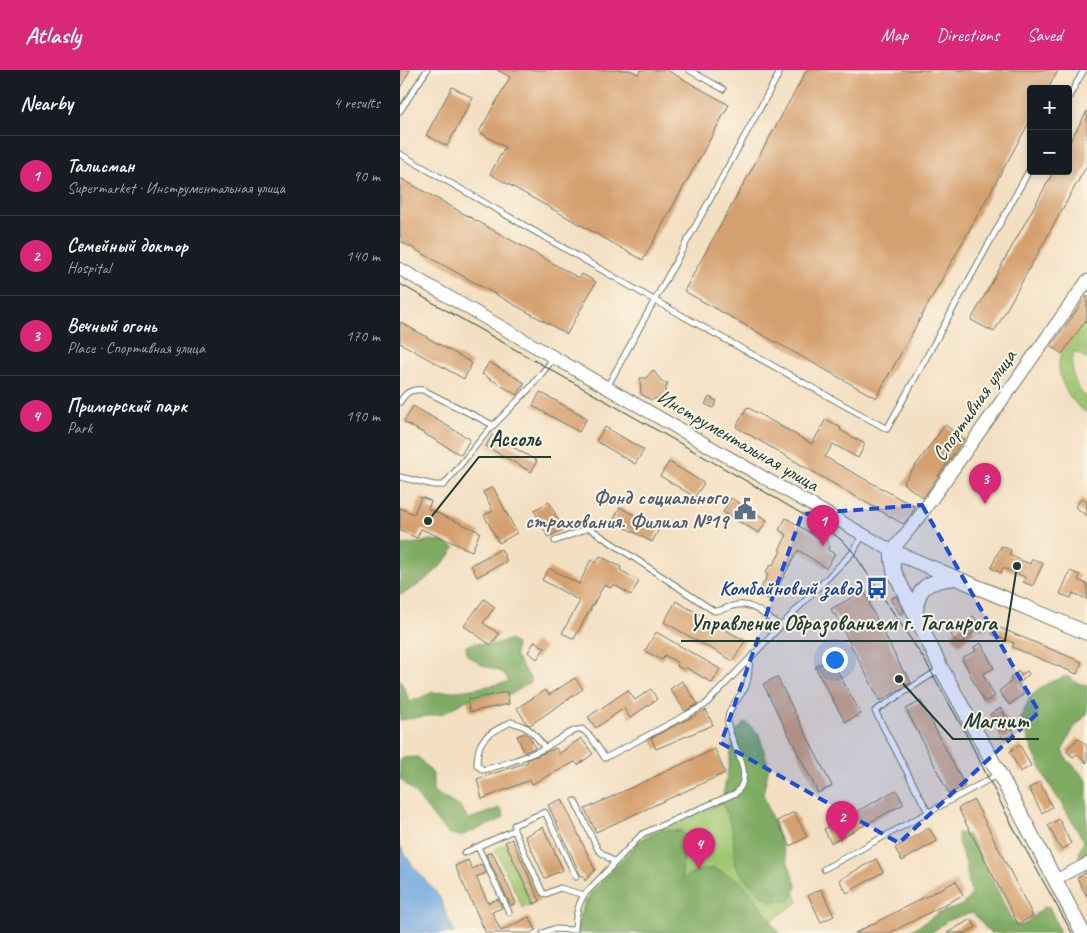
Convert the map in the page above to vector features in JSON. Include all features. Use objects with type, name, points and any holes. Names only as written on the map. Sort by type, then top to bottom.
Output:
[{"type":"main road","points":[[1083,933],[999,773],[941,668],[894,571],[892,551],[1087,633]]},
{"type":"main road","points":[[916,617],[916,600],[922,588],[939,580],[956,578]]},
{"type":"street","name":"Инструментальная улица","points":[[400,269],[892,551]]},
{"type":"street","name":"Спортивная улица","points":[[892,551],[919,517],[1087,281]]},
{"type":"street","points":[[1055,880],[1087,863]]},
{"type":"lane","points":[[400,111],[427,70]]},
{"type":"lane","points":[[689,70],[723,89]]},
{"type":"lane","points":[[607,387],[781,70]]},
{"type":"lane","points":[[1072,91],[1084,70]]},
{"type":"lane","points":[[400,154],[654,300],[887,429],[1027,173]]},
{"type":"lane","points":[[400,477],[434,485],[444,485],[493,425],[530,388],[554,357]]},
{"type":"lane","points":[[400,402],[408,392],[415,389],[423,390],[493,425]]},
{"type":"lane","points":[[555,541],[589,528],[714,611],[721,611],[738,604],[751,606],[780,626]]},
{"type":"lane","points":[[545,748],[533,731],[525,726],[511,722],[482,739],[477,752],[477,765],[483,770],[514,762],[545,748],[574,730],[582,729],[591,737],[605,758],[705,705],[853,552],[863,535]]},
{"type":"lane","points":[[543,933],[553,929],[575,930],[575,915],[578,904],[584,895],[642,834],[736,793],[742,787],[743,767],[728,726],[728,717],[730,710],[745,686],[749,673],[750,658]]},
{"type":"lane","points":[[928,812],[875,712],[941,668]]},
{"type":"lane","points":[[824,869],[999,773]]},
{"type":"lane","points":[[575,800],[596,847],[614,862]]},
{"type":"lane","points":[[576,877],[545,812],[514,825],[514,830],[543,893],[546,894],[563,888],[584,895]]},
{"type":"lane","points":[[464,853],[514,830]]},
{"type":"lane","points":[[478,847],[508,912]]},
{"type":"highlighted area","points":[[922,505],[1039,712],[899,843],[721,743],[802,514]]},
{"type":"green space","points":[[1087,320],[1087,359],[1074,351],[1072,362],[1073,375],[1078,388],[1087,400],[1087,413],[1075,402],[1065,388],[1061,380],[1059,363],[1066,346]]},
{"type":"green space","points":[[430,540],[441,541],[455,548],[431,575],[400,595],[400,545]]},
{"type":"green space","points":[[509,640],[516,644],[515,656],[532,681],[512,694],[467,700],[442,714],[400,720],[400,679],[410,702],[431,693],[466,690],[509,682],[504,673],[482,665],[467,655],[466,646],[475,643],[491,645]]},
{"type":"green space","points":[[1067,676],[1087,686],[1087,714],[1074,728],[1062,751],[1066,758],[1087,780],[1087,871],[1081,864],[1079,857],[1084,841],[1046,779],[1020,718],[1031,696],[1048,683]]},
{"type":"green space","points":[[746,722],[759,734],[769,767],[763,794],[797,887],[790,901],[769,901],[750,885],[735,865],[733,831],[722,801],[735,732]]},
{"type":"green space","points":[[418,757],[433,774],[433,792],[460,807],[469,819],[499,808],[502,810],[504,817],[460,836],[448,833],[414,792],[400,779],[400,761],[403,758]]},
{"type":"green space","points":[[755,788],[798,902],[764,926],[766,933],[577,933],[578,920],[590,895],[599,882],[639,840]]},
{"type":"green space","points":[[663,830],[681,831],[687,838],[682,879],[694,872],[713,868],[738,880],[750,891],[779,933],[577,933],[581,915],[587,901],[602,883],[642,840]]},
{"type":"green space","points":[[958,833],[968,835],[974,843],[1012,920],[1017,926],[1023,925],[1044,907],[1050,908],[1060,933],[990,933],[973,913],[947,921],[931,933],[906,933],[937,914],[964,904],[971,894],[965,861],[958,842]]},
{"type":"green space","points":[[505,844],[532,904],[523,908],[495,849]]},
{"type":"water","points":[[400,846],[412,865],[439,896],[454,933],[400,933]]},
{"type":"building","points":[[400,70],[410,70],[400,88]]},
{"type":"building","points":[[497,70],[630,70],[638,74],[641,70],[667,70],[729,105],[643,260],[490,174],[505,147],[479,132],[510,77]]},
{"type":"building","points":[[807,70],[1058,70],[1050,85],[1027,85],[1027,126],[876,398],[684,291]]},
{"type":"building","points":[[452,87],[473,98],[447,146],[426,135]]},
{"type":"building","points":[[1087,111],[1087,165],[994,332],[971,320],[1052,175],[1072,175],[1072,138]]},
{"type":"building","points":[[400,178],[579,278],[582,274],[596,282],[567,334],[400,241]]},
{"type":"building","points":[[1087,296],[1087,319],[1062,354],[1051,346]]},
{"type":"building","points":[[400,322],[472,363],[464,379],[400,343]]},
{"type":"building","points":[[489,362],[525,383],[517,395],[482,374]]},
{"type":"building","points":[[653,370],[662,382],[668,383],[665,391],[668,395],[651,400],[641,394],[640,378],[646,378]]},
{"type":"building","points":[[540,392],[587,418],[579,432],[533,406]]},
{"type":"building","points":[[709,397],[717,401],[713,408],[705,404]]},
{"type":"building","points":[[413,406],[470,439],[461,455],[404,422]]},
{"type":"building","points":[[747,407],[812,444],[826,419],[841,428],[840,430],[865,444],[858,458],[833,444],[825,457],[915,507],[911,515],[903,524],[736,427]]},
{"type":"building","points":[[945,425],[964,439],[923,498],[903,483]]},
{"type":"building","points":[[605,427],[644,450],[635,464],[596,441]]},
{"type":"building","points":[[492,435],[537,461],[531,472],[486,446]]},
{"type":"building","points":[[669,462],[704,483],[695,497],[660,476]]},
{"type":"building","points":[[493,487],[517,533],[499,543],[484,515],[493,511],[483,492]]},
{"type":"building","points":[[421,497],[431,501],[428,509],[480,532],[472,551],[421,529],[417,538],[400,531],[400,508],[414,514]]},
{"type":"building","points":[[731,498],[767,520],[759,533],[723,512]]},
{"type":"building","points":[[1082,498],[1087,502],[1087,516],[1075,507]]},
{"type":"building","points":[[549,502],[563,529],[548,537],[534,510]]},
{"type":"building","points":[[620,507],[659,529],[652,542],[613,521]]},
{"type":"building","points":[[786,518],[820,539],[821,537],[828,541],[828,550],[835,554],[826,568],[798,550],[771,600],[758,593],[768,575],[765,573],[771,564],[773,565],[787,535],[779,530]]},
{"type":"building","points":[[1001,546],[1011,550],[1009,555],[1030,564],[1032,559],[1043,563],[1033,586],[1023,582],[1025,577],[1003,568],[1001,573],[991,568]]},
{"type":"building","points":[[501,549],[507,561],[477,577],[471,565]]},
{"type":"building","points":[[600,556],[621,567],[620,570],[639,581],[631,595],[613,584],[611,588],[604,585],[574,639],[562,633],[580,601],[542,580],[549,568],[579,584],[591,560],[596,563]]},
{"type":"building","points":[[1070,571],[1080,575],[1078,580],[1087,584],[1087,599],[1073,593],[1071,598],[1060,594]]},
{"type":"building","points":[[864,591],[904,673],[906,672],[911,683],[880,701],[831,609]]},
{"type":"building","points":[[896,596],[904,612],[900,614],[890,599]]},
{"type":"building","points":[[484,599],[495,607],[483,623],[499,634],[491,645],[464,626]]},
{"type":"building","points":[[676,601],[745,641],[733,661],[664,622]]},
{"type":"building","points":[[973,616],[987,632],[972,626],[975,631],[959,645],[951,635]]},
{"type":"building","points":[[995,626],[1082,662],[1077,674],[1012,647],[1014,643],[992,634]]},
{"type":"building","points":[[656,632],[720,669],[712,683],[685,667],[684,670],[677,666],[678,663],[665,655],[662,660],[645,651]]},
{"type":"building","points":[[535,641],[545,648],[537,659],[528,652]]},
{"type":"building","points":[[981,643],[994,668],[983,674],[995,697],[984,702],[962,658],[976,651],[974,647]]},
{"type":"building","points":[[831,659],[861,714],[845,722],[815,667]]},
{"type":"building","points":[[1018,671],[1021,675],[1027,671],[1029,674],[1018,685],[1024,694],[1009,705],[999,691],[1012,681],[1010,678]]},
{"type":"building","points":[[777,677],[832,786],[818,793],[763,684]]},
{"type":"building","points":[[575,678],[583,689],[530,725],[527,724],[517,708],[545,690],[549,695]]},
{"type":"building","points":[[682,681],[698,704],[685,711],[670,689]]},
{"type":"building","points":[[651,689],[657,699],[630,718],[624,708],[596,728],[588,717],[628,690],[635,700]]},
{"type":"building","points":[[507,692],[509,704],[470,712],[467,700]]},
{"type":"building","points":[[921,701],[965,786],[949,794],[906,709]]},
{"type":"building","points":[[1001,708],[1014,733],[1003,739],[990,714]]},
{"type":"building","points":[[706,710],[713,725],[656,749],[651,738]]},
{"type":"building","points":[[525,733],[530,737],[535,748],[524,752],[517,736]]},
{"type":"building","points":[[581,738],[593,754],[578,765],[575,762],[532,784],[530,780],[482,799],[477,779],[528,762],[527,760],[556,748],[559,754]]},
{"type":"building","points":[[1078,738],[1087,746],[1087,763],[1077,754],[1073,757],[1066,751]]},
{"type":"building","points":[[1020,745],[1031,766],[1020,772],[1010,751]]},
{"type":"building","points":[[715,749],[725,773],[596,832],[585,809]]},
{"type":"building","points":[[1040,782],[1052,807],[1042,813],[1029,788]]},
{"type":"building","points":[[896,790],[904,804],[831,843],[824,829]]},
{"type":"building","points":[[562,799],[595,870],[585,881],[548,805]]},
{"type":"building","points":[[974,800],[1033,916],[1018,924],[958,808]]},
{"type":"building","points":[[794,812],[807,837],[790,846],[777,821]]},
{"type":"building","points":[[1059,819],[1071,844],[1061,850],[1048,825]]},
{"type":"building","points":[[543,827],[563,870],[545,878],[525,836]]},
{"type":"building","points":[[929,828],[937,841],[902,861],[895,848]]},
{"type":"building","points":[[512,839],[540,901],[534,904],[505,842]]},
{"type":"building","points":[[492,852],[516,903],[511,906],[486,854]]},
{"type":"building","points":[[876,859],[883,872],[847,893],[839,880]]},
{"type":"building","points":[[468,860],[472,869],[481,864],[486,873],[476,877],[488,903],[498,899],[502,908],[492,912],[501,931],[529,917],[536,930],[530,933],[486,933],[455,866]]},
{"type":"building","points":[[1087,872],[1087,897],[1077,878]]},
{"type":"building","points":[[956,881],[963,895],[890,933],[855,933]]},
{"type":"building","points":[[821,889],[834,916],[821,922],[808,895]]},
{"type":"building","points":[[971,919],[976,927],[965,933],[947,933]]},
{"type":"tram line","points":[[400,284],[748,482],[826,528],[845,543],[853,552],[924,659],[1072,933]]},
{"type":"place","name":"Вечный огонь","points":[[985,504]]},
{"type":"place","name":"Фонд социального страхования. Филиал №19","points":[[745,509]]},
{"type":"place","name":"Ассоль","points":[[428,521]]},
{"type":"place","name":"Талисман","points":[[823,546]]},
{"type":"place","name":"Управление Образованием г. Таганрога","points":[[1017,566]]},
{"type":"place","name":"Комбайновый завод","points":[[877,588]]},
{"type":"place","name":"Магнит","points":[[899,679]]},
{"type":"place","name":"Семейный доктор","points":[[842,842]]},
{"type":"place","name":"Приморский парк","points":[[699,869]]}]
